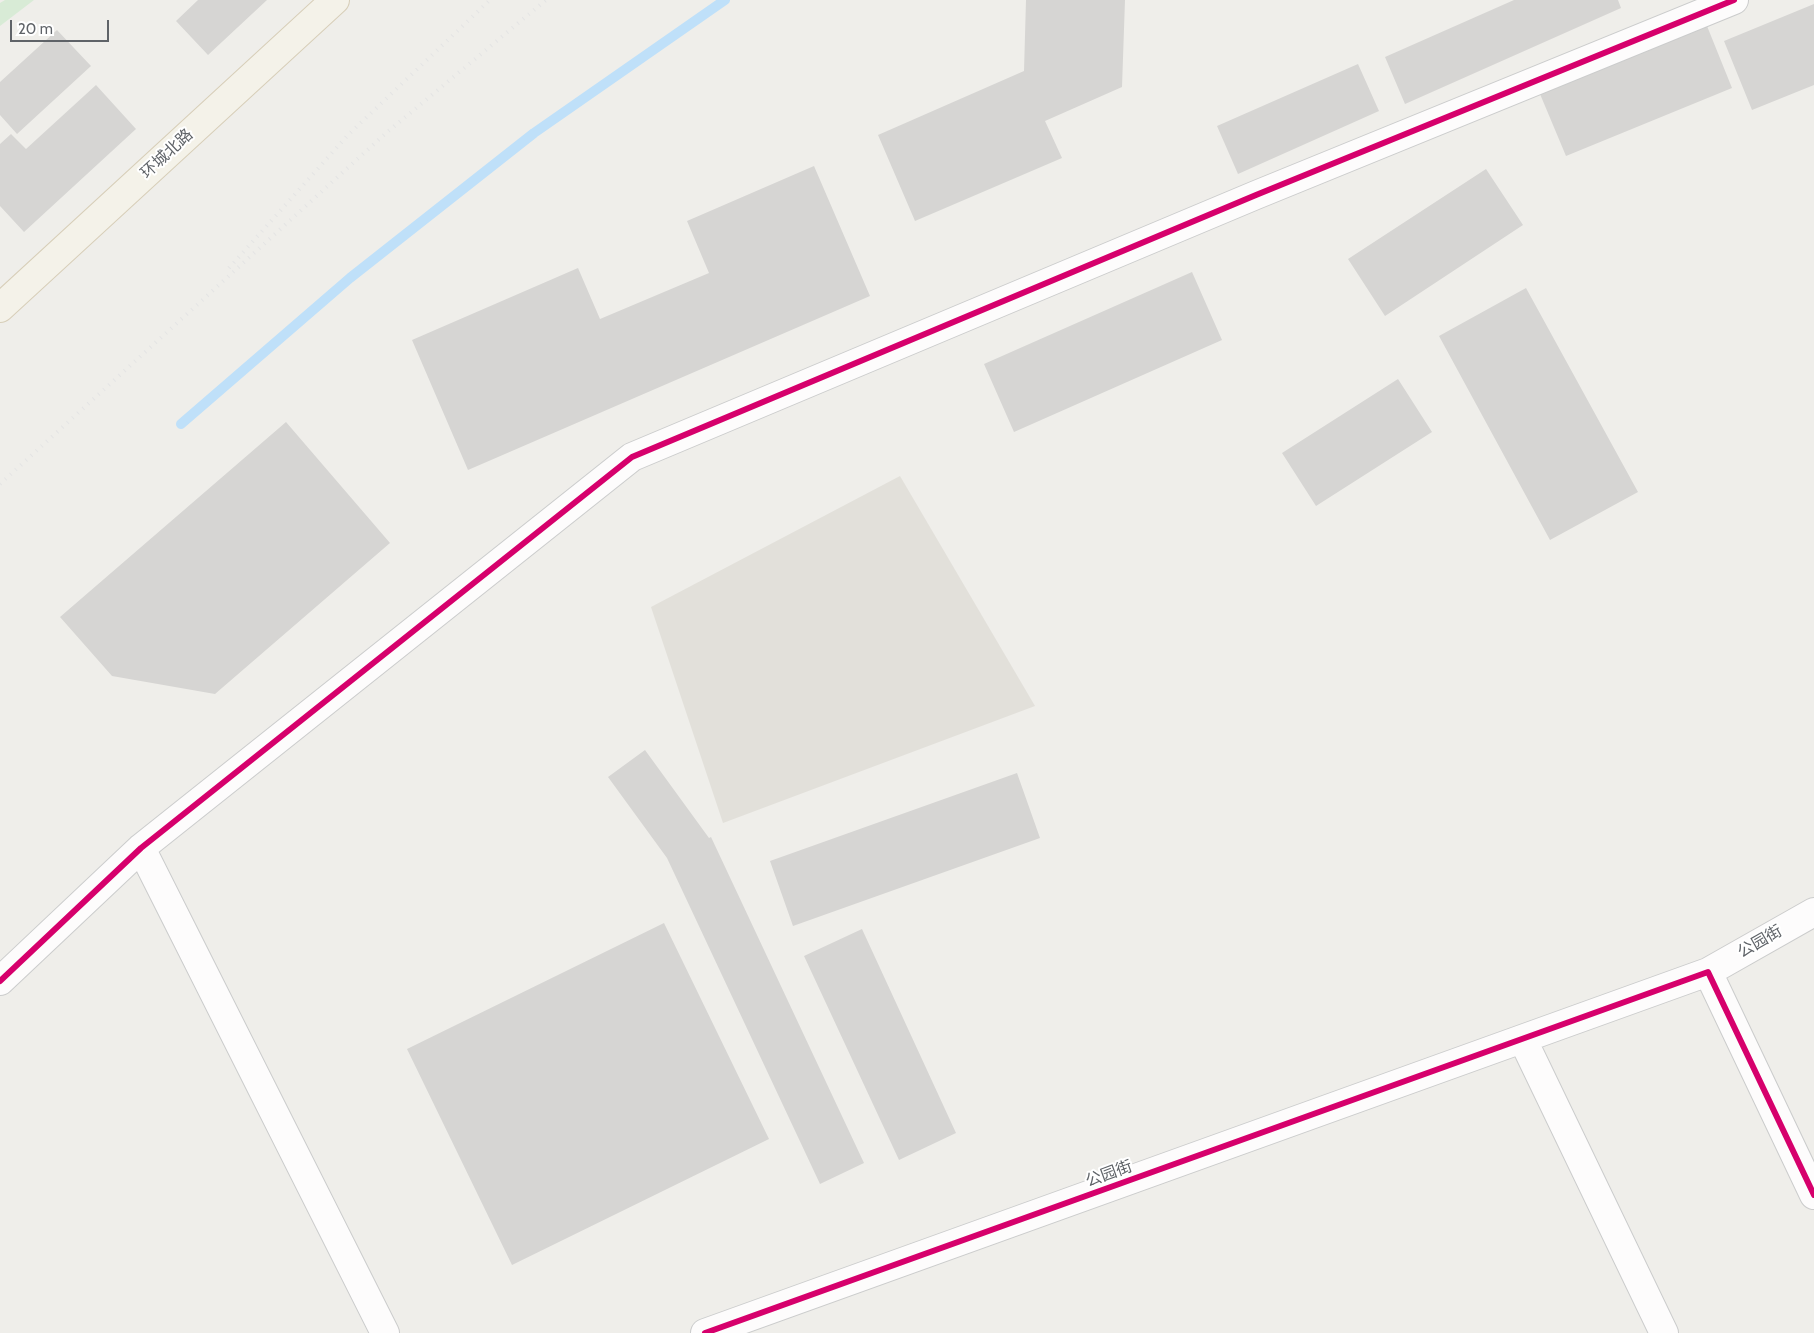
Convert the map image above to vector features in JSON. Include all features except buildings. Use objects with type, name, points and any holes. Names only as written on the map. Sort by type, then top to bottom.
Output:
[{"type":"main road","name":"环城北路","points":[[0,308],[335,0]]},
{"type":"street","points":[[0,982],[141,848],[632,456],[1247,199],[1734,0]]},
{"type":"street","points":[[141,848],[385,1333]]},
{"type":"street","name":"公园街","points":[[705,1333],[1708,972],[1814,912]]},
{"type":"street","points":[[1708,972],[1814,1194]]},
{"type":"street","points":[[1523,1040],[1664,1333]]},
{"type":"shaded area","points":[[900,476],[1035,706],[723,823],[651,607]]},
{"type":"green space","points":[[5,0],[34,0],[0,26],[0,3]]},
{"type":"waterway","points":[[181,424],[350,278],[534,133],[725,0]]},
{"type":"railway","points":[[229,268],[348,135],[490,0]]},
{"type":"railway","points":[[0,484],[385,134],[546,0]]},
{"type":"cycle path","points":[[0,981],[141,848],[632,457],[1256,195],[1734,0]]},
{"type":"cycle path","points":[[705,1333],[1708,972],[1814,1195]]}]
